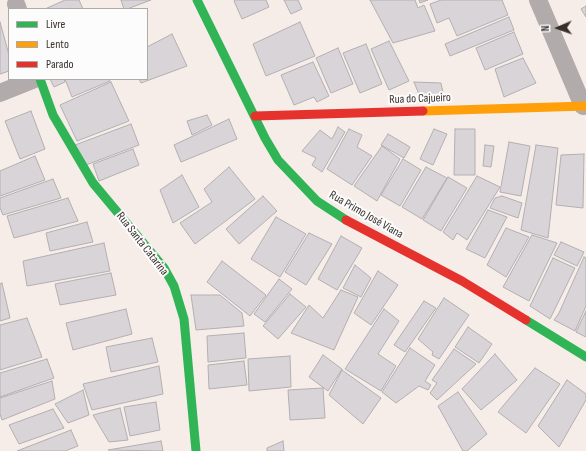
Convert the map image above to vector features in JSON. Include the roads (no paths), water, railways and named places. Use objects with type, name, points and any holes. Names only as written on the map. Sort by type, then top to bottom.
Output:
[{"type":"street","name":"Rua Primo José Viana","points":[[197,0],[265,138],[278,160],[317,201],[348,221],[462,281],[586,357]]},
{"type":"street","points":[[539,0],[584,106]]},
{"type":"street","points":[[0,93],[32,80]]},
{"type":"street","name":"Rua Santa Catarina","points":[[40,80],[53,115],[93,183],[164,268],[174,286],[184,319],[196,451]]},
{"type":"street","name":"Rua do Cajueiro","points":[[255,116],[584,106]]}]
